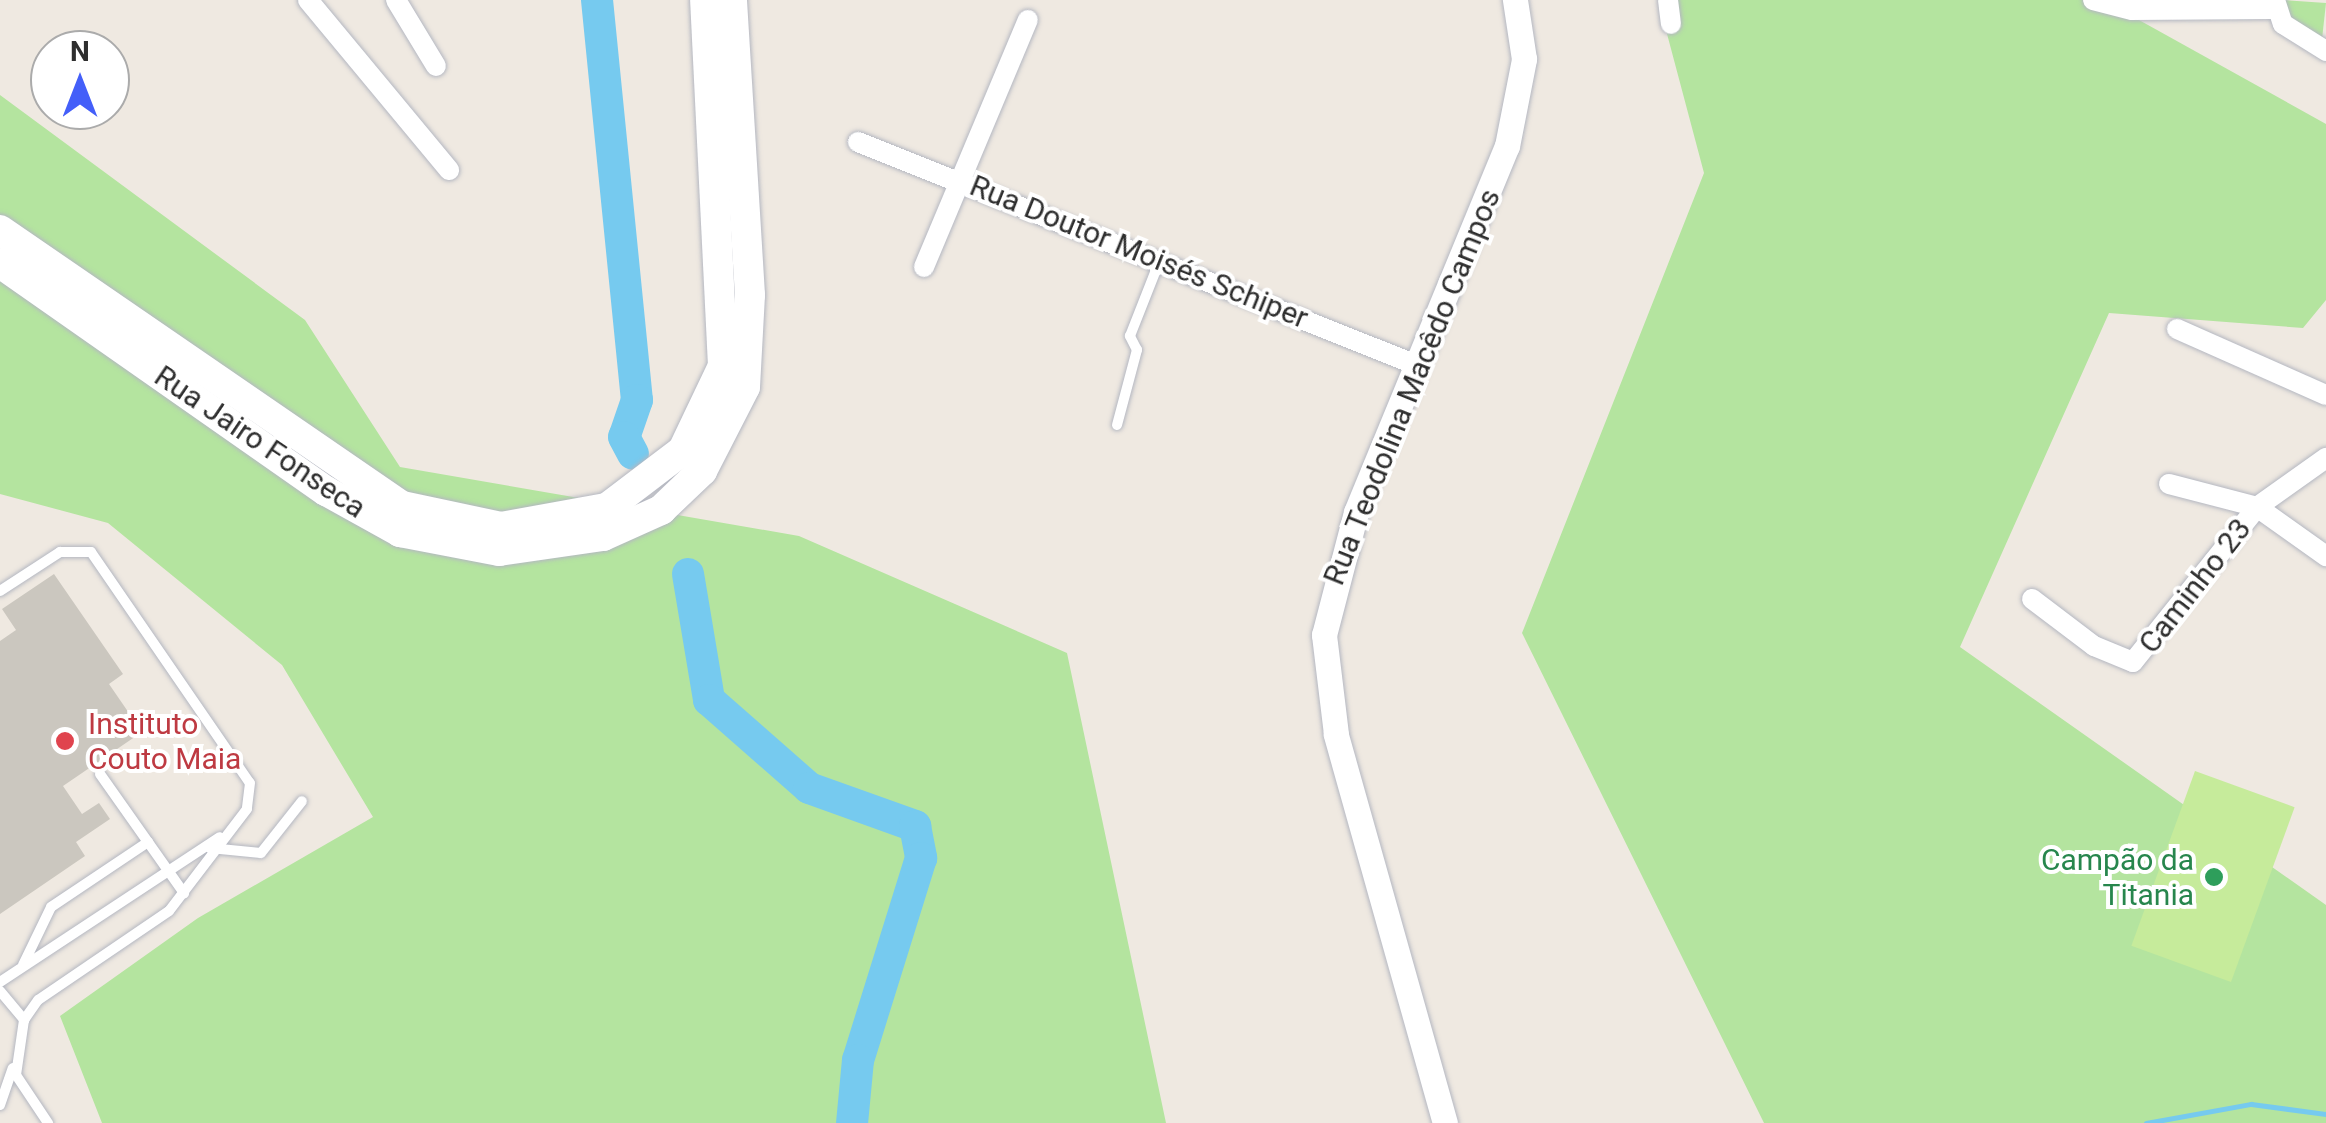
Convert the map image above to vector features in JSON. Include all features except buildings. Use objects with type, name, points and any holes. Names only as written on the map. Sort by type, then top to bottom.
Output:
[{"type":"main road","name":"Rua Jairo Fonseca","points":[[0,230],[402,506],[501,527],[607,508],[683,450],[723,366],[705,0]]},
{"type":"main road","name":"Rua Jairo Fonseca","points":[[0,262],[387,526],[451,548],[498,551],[603,536],[661,510],[702,471],[744,388],[751,332],[732,0]]},
{"type":"street","points":[[308,0],[449,170]]},
{"type":"street","points":[[396,0],[436,66]]},
{"type":"street","name":"Rua Teodolina Macêdo Campos","points":[[1445,1123],[1336,734],[1324,649],[1336,572],[1515,117],[1524,60],[1515,0]]},
{"type":"street","points":[[1668,0],[1670,24]]},
{"type":"street","points":[[2093,0],[2132,10],[2274,4],[2326,51]]},
{"type":"street","points":[[924,267],[956,178],[1028,20]]},
{"type":"street","name":"Rua Doutor Moisés Schiper","points":[[858,142],[1160,259],[1419,366]]},
{"type":"street","points":[[2178,329],[2326,395]]},
{"type":"street","points":[[2257,507],[2326,458]]},
{"type":"street","points":[[2168,484],[2257,507],[2326,556]]},
{"type":"street","name":"Caminho 23","points":[[2032,599],[2094,646],[2133,662],[2257,507]]},
{"type":"lane","points":[[1117,426],[1137,350],[1130,336],[1160,259]]},
{"type":"lane","points":[[0,591],[60,552],[82,549],[100,560],[246,773],[250,802],[226,834],[209,847],[165,866],[0,982]]},
{"type":"lane","points":[[100,774],[184,893]]},
{"type":"lane","points":[[209,847],[260,853],[302,801]]},
{"type":"lane","points":[[24,965],[51,907],[148,842]]},
{"type":"lane","points":[[0,1104],[24,1020],[184,893],[209,847]]},
{"type":"lane","points":[[0,992],[24,1020]]},
{"type":"lane","points":[[14,1063],[48,1122]]},
{"type":"green space","points":[[1658,0],[2103,0],[2326,124],[2326,300],[2303,328],[2109,313],[1960,647],[2326,905],[2326,1123],[1764,1123],[1522,633],[1704,173]]},
{"type":"green space","points":[[2282,0],[2326,3],[2322,39],[2283,12]]},
{"type":"green space","points":[[0,95],[30,117],[30,130],[47,130],[305,320],[400,467],[799,536],[1067,653],[1166,1123],[102,1123],[60,1016],[198,918],[373,817],[282,665],[108,523],[0,494]]},
{"type":"green space","name":"Campão da Titania","points":[[2195,771],[2295,807],[2231,982],[2131,946]]},
{"type":"waterway","points":[[597,0],[637,400],[624,437],[633,454]]},
{"type":"waterway","points":[[688,574],[709,700],[809,788],[915,826],[921,858],[858,1060],[852,1123]]},
{"type":"waterway","points":[[2146,1123],[2251,1104],[2326,1114]]},
{"type":"place","name":"Instituto Couto Maia","points":[[65,741]]},
{"type":"place","name":"Campão da Titania","points":[[2214,877]]}]
